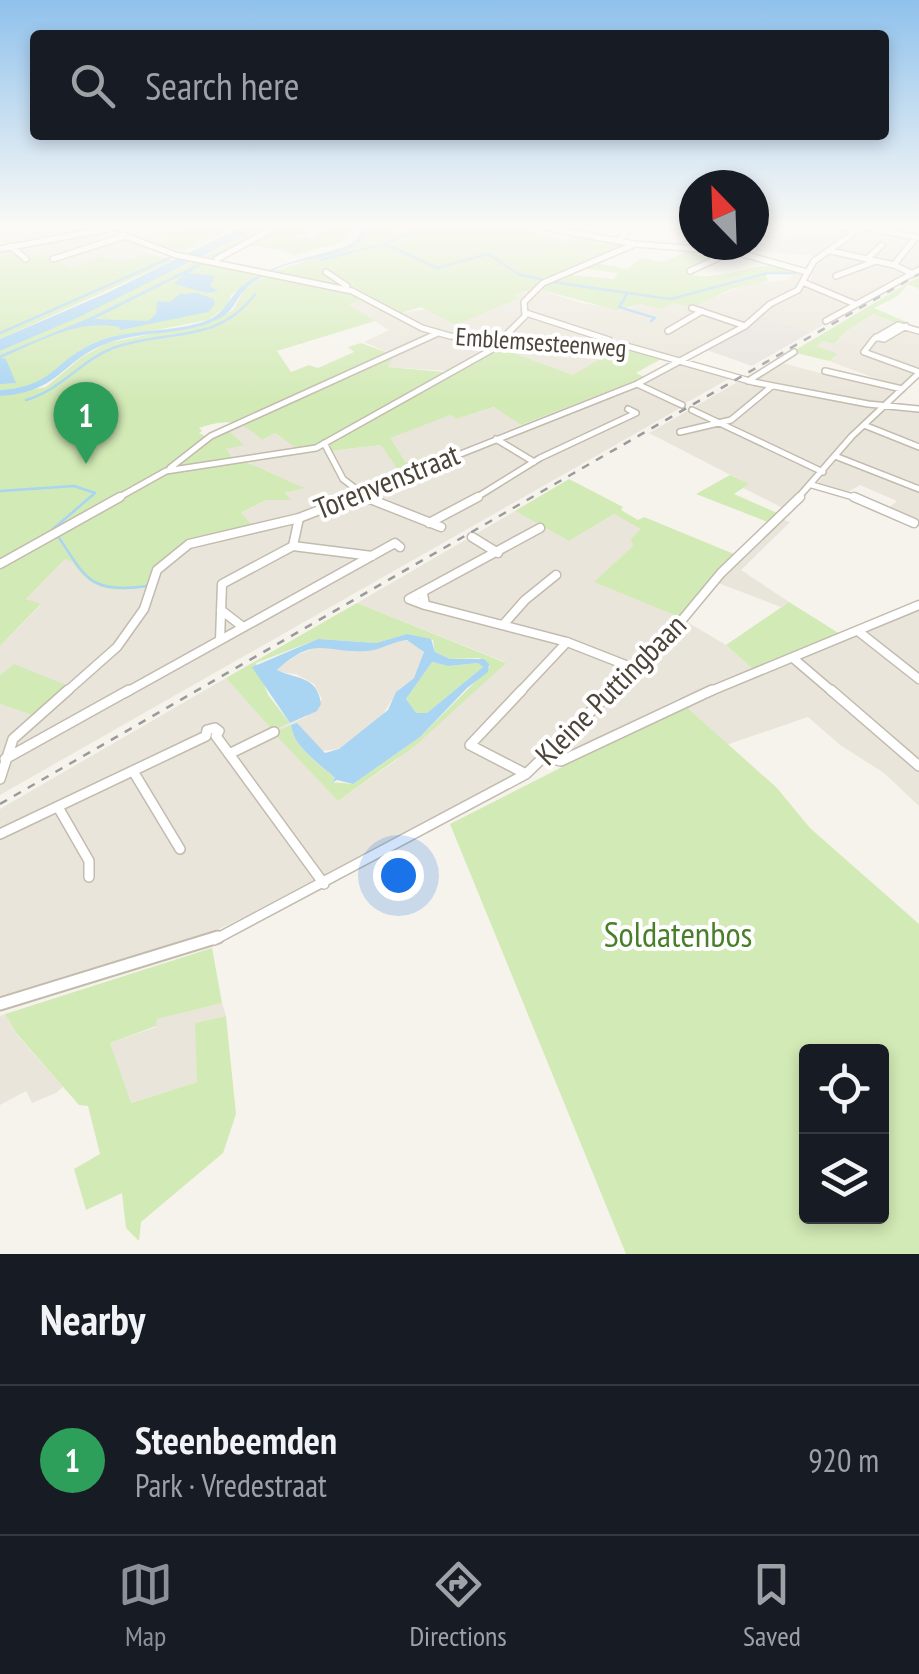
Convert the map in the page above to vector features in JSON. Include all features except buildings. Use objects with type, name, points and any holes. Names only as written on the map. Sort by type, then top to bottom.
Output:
[{"type":"street","name":"Emblemsesteenweg","points":[[333,286],[346,288]]},
{"type":"street","name":"Emblemsesteenweg","points":[[343,286],[438,334],[616,344],[772,386],[884,406],[919,407]]},
{"type":"street","points":[[166,471],[323,446],[491,350],[526,312],[525,300],[539,286]]},
{"type":"street","name":"Torenvenstraat","points":[[5,759],[16,736],[117,647],[141,614],[162,563],[195,540],[299,518],[637,384],[745,326],[770,304],[802,286]]},
{"type":"street","points":[[812,286],[855,304]]},
{"type":"street","points":[[826,321],[890,286]]},
{"type":"street","points":[[692,308],[745,326]]},
{"type":"street","points":[[526,312],[616,344]]},
{"type":"street","points":[[668,331],[702,312]]},
{"type":"street","points":[[919,331],[906,326],[884,339],[876,338],[864,353],[919,372]]},
{"type":"street","points":[[0,564],[166,471],[211,436],[438,334]]},
{"type":"street","points":[[748,381],[794,352]]},
{"type":"street","points":[[825,372],[902,389]]},
{"type":"street","name":"Kleine Puttingbaan","points":[[0,1004],[187,952],[324,884],[526,774],[636,669],[721,574],[919,372]]},
{"type":"street","points":[[637,384],[682,405]]},
{"type":"street","points":[[680,432],[725,425],[757,404],[772,386]]},
{"type":"street","points":[[894,397],[919,407]]},
{"type":"street","points":[[692,410],[823,472]]},
{"type":"street","points":[[429,522],[632,411],[644,417]]},
{"type":"street","points":[[864,425],[919,447]]},
{"type":"street","points":[[496,438],[534,462]]},
{"type":"street","points":[[323,446],[339,478],[357,494],[441,527]]},
{"type":"street","points":[[835,456],[919,490]]},
{"type":"street","points":[[812,485],[848,494],[914,522]]},
{"type":"street","points":[[293,546],[299,518]]},
{"type":"street","points":[[540,528],[410,599],[567,642],[636,669]]},
{"type":"street","points":[[472,538],[498,553]]},
{"type":"street","points":[[220,640],[222,584],[226,580],[293,546],[359,558],[395,544],[400,547]]},
{"type":"street","points":[[0,778],[5,759],[359,558]]},
{"type":"street","points":[[503,625],[556,575]]},
{"type":"street","points":[[423,594],[425,604]]},
{"type":"street","points":[[544,757],[561,762],[660,712],[919,605]]},
{"type":"street","points":[[221,610],[243,627]]},
{"type":"street","points":[[858,631],[919,679]]},
{"type":"street","points":[[526,774],[470,745],[567,642]]},
{"type":"street","points":[[793,658],[919,766]]},
{"type":"street","points":[[229,754],[274,732]]},
{"type":"street","points":[[0,834],[211,736],[229,754],[324,884]]},
{"type":"street","points":[[133,771],[180,849]]},
{"type":"street","points":[[58,807],[88,861],[89,878]]},
{"type":"shaded area","points":[[744,286],[799,286],[767,303],[744,325],[679,359],[529,312],[525,304],[538,289],[581,303],[625,310],[641,304],[701,302]]},
{"type":"shaded area","points":[[810,286],[888,286],[824,320],[829,322],[811,332],[762,316],[774,304]]},
{"type":"shaded area","points":[[523,291],[530,292],[521,302],[523,317],[499,337],[452,334],[428,328],[401,313],[514,297]]},
{"type":"shaded area","points":[[366,299],[422,330],[496,340],[489,350],[451,371],[387,367],[394,355],[364,342],[389,330],[347,304]]},
{"type":"shaded area","points":[[873,314],[919,332],[919,371],[901,388],[829,361],[837,355],[815,346],[823,341],[836,344],[845,332]]},
{"type":"shaded area","points":[[529,315],[612,341],[504,337]]},
{"type":"shaded area","points":[[762,316],[811,332],[752,366],[707,350]]},
{"type":"shaded area","points":[[501,340],[631,348],[573,375],[497,347]]},
{"type":"shaded area","points":[[680,362],[732,377],[684,404],[640,384]]},
{"type":"shaded area","points":[[782,363],[898,389],[882,405],[753,381]]},
{"type":"shaded area","points":[[741,380],[879,408],[854,428],[819,472],[783,508],[743,488],[748,484],[649,433]]},
{"type":"shaded area","points":[[637,387],[682,407],[0,795],[0,704],[32,715],[14,664],[0,675],[0,646],[41,605],[26,599],[65,559],[151,573],[162,558],[186,542],[251,525],[240,514],[266,500],[290,499],[284,494],[303,488],[242,459],[233,459],[225,449],[243,444],[228,430],[244,423],[262,440],[275,433],[283,439],[329,438],[331,451],[382,445],[401,474],[358,491],[360,495]]},
{"type":"shaded area","points":[[495,407],[521,425],[444,456],[436,452],[406,463],[389,438],[451,415],[456,419]]},
{"type":"shaded area","points":[[887,408],[919,411],[919,522],[886,510],[897,501],[860,485],[848,492],[817,484],[856,436]]},
{"type":"shaded area","points":[[515,511],[569,541],[614,514],[637,524],[641,529],[633,546],[595,582],[679,617],[726,645],[753,669],[671,702],[560,756],[548,748],[516,777],[223,927],[176,946],[0,998],[0,809],[226,678],[273,731],[306,717],[322,699],[314,684],[296,674],[278,672],[297,655],[322,645],[370,651],[401,640],[413,641],[425,654],[414,678],[399,689],[381,717],[339,749],[322,751],[297,723],[275,733],[338,801],[395,761],[505,662],[357,603]]},
{"type":"shaded area","points":[[781,519],[790,522],[741,570],[789,602],[781,607],[718,583]]},
{"type":"shaded area","points":[[919,609],[919,806],[884,773],[840,745],[808,717],[726,745],[684,705]]},
{"type":"shaded area","points":[[222,1003],[226,1016],[196,1023],[197,1082],[130,1103],[110,1043],[156,1027],[156,1019]]},
{"type":"shaded area","points":[[5,1014],[16,1034],[63,1087],[56,1093],[32,1103],[26,1091],[0,1105],[0,1016]]},
{"type":"green space","points":[[0,286],[118,286],[0,339]]},
{"type":"green space","points":[[142,286],[244,286],[231,295],[228,305],[208,320],[98,341],[80,350],[35,386],[0,390],[0,357],[44,338],[0,355],[0,351]]},
{"type":"green space","points":[[250,286],[313,286],[366,299],[348,304],[375,321],[277,351],[291,372],[309,365],[318,368],[354,352],[348,347],[361,343],[394,355],[388,367],[455,373],[497,347],[573,375],[605,356],[611,358],[631,348],[663,358],[636,373],[644,377],[521,425],[494,407],[456,419],[451,415],[390,438],[406,463],[437,452],[444,456],[401,474],[381,445],[331,451],[329,443],[299,450],[275,433],[262,440],[233,423],[199,428],[199,433],[209,438],[228,430],[244,445],[226,449],[234,460],[305,488],[285,493],[291,500],[266,500],[241,513],[252,525],[204,536],[175,550],[154,571],[146,587],[103,588],[65,559],[26,599],[41,604],[0,646],[0,396],[46,387],[82,357],[107,343],[214,321],[233,310]]},
{"type":"green space","points":[[351,286],[539,286],[456,325],[421,307],[401,313]]},
{"type":"green space","points":[[546,286],[747,286],[692,308],[673,303],[662,309],[641,304],[616,310],[538,289]]},
{"type":"green space","points":[[907,286],[898,296],[874,308],[909,323],[896,323],[873,314],[845,332],[835,344],[823,341],[816,346],[838,354],[829,361],[792,352]]},
{"type":"green space","points":[[730,475],[749,484],[734,494],[777,513],[768,522],[696,494]]},
{"type":"green space","points":[[569,479],[623,507],[621,510],[638,520],[644,517],[734,554],[679,617],[594,582],[633,546],[631,539],[641,529],[614,514],[569,541],[515,511]]},
{"type":"green space","points":[[789,602],[840,634],[753,669],[726,645]]},
{"type":"green space","points":[[357,603],[506,663],[416,745],[338,801],[274,733],[291,725],[302,748],[335,778],[331,782],[353,784],[420,737],[490,667],[480,658],[450,659],[435,652],[433,640],[407,634],[376,643],[318,639],[256,663],[268,695],[290,723],[273,731],[226,678]]},
{"type":"green space","points":[[432,662],[448,666],[478,663],[483,667],[427,713],[415,713],[406,699]]},
{"type":"green space","points":[[14,664],[66,685],[32,715],[0,704],[0,675]]},
{"type":"green space","name":"Soldatenbos","points":[[684,705],[777,788],[810,828],[919,924],[919,1254],[626,1254],[450,824]]},
{"type":"green space","points":[[212,948],[222,1003],[157,1019],[156,1026],[110,1043],[131,1103],[197,1082],[195,1023],[226,1016],[236,1114],[223,1153],[141,1222],[139,1241],[126,1228],[122,1193],[86,1210],[74,1169],[100,1154],[88,1106],[79,1105],[16,1033],[5,1014]]},
{"type":"water","points":[[122,286],[143,286],[0,351],[0,339]]},
{"type":"water","points":[[155,286],[161,286],[94,319],[148,321],[156,314],[157,301],[170,302],[180,294],[198,293],[213,299],[215,304],[208,312],[120,330],[103,325],[58,334],[1,358],[6,359],[16,383],[0,384],[0,355]]},
{"type":"water","points":[[180,286],[210,286],[218,291],[207,293]]},
{"type":"water","points":[[250,286],[229,312],[207,324],[108,343],[36,389],[0,396],[0,390],[43,379],[94,343],[208,320],[241,287]]},
{"type":"water","points":[[407,634],[431,639],[435,652],[450,659],[484,659],[489,664],[488,672],[420,737],[353,784],[337,780],[331,783],[335,778],[302,747],[291,725],[297,723],[325,753],[339,749],[388,710],[396,692],[414,678],[424,652],[407,640],[368,651],[321,648],[302,652],[277,670],[311,683],[321,704],[317,711],[290,723],[252,667],[318,639],[376,643]],"holes":[[[432,662],[448,666],[478,663],[483,667],[427,713],[416,713],[406,699]]]},
{"type":"waterway","points":[[0,333],[108,286]]},
{"type":"waterway","points":[[576,286],[670,299]]},
{"type":"waterway","points":[[671,299],[721,286]]},
{"type":"waterway","points":[[26,400],[113,348],[224,322],[255,294]]},
{"type":"waterway","points":[[627,294],[619,307],[655,318],[651,321]]},
{"type":"waterway","points":[[0,491],[74,486],[95,493],[53,529],[80,569],[98,584],[147,586]]},
{"type":"railway","points":[[0,804],[899,286]]},
{"type":"place","name":"Steenbeemden","points":[[86,464]]}]
